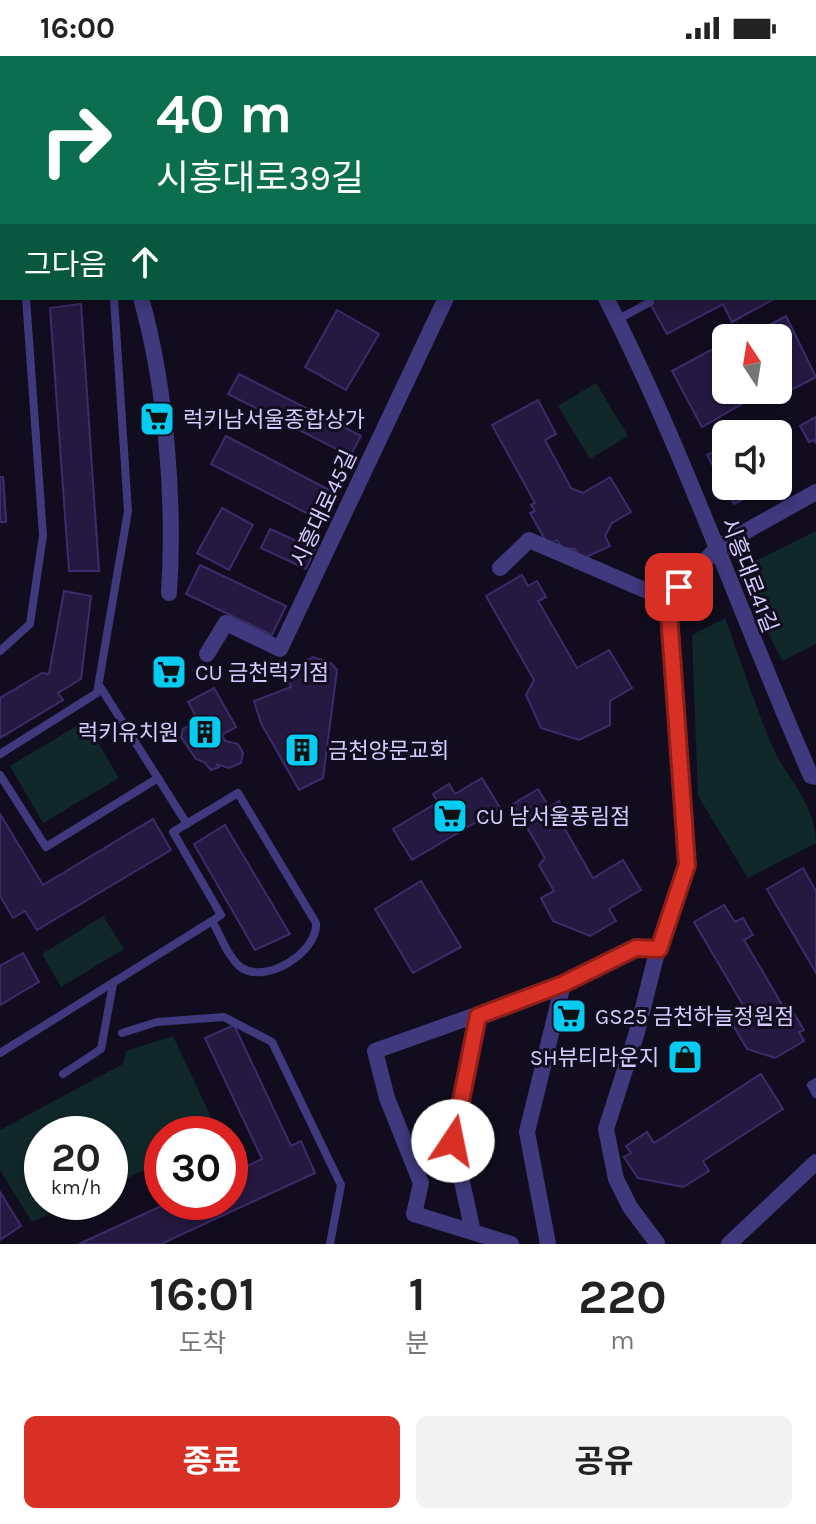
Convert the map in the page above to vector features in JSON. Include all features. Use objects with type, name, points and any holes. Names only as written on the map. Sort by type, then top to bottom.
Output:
[{"type":"street","points":[[141,300],[157,365],[173,542],[169,593]]},
{"type":"street","name":"시흥대로45길","points":[[207,654],[226,623],[280,649],[445,300]]},
{"type":"street","name":"시흥대로41길","points":[[607,300],[644,373],[718,547],[751,640],[811,776],[816,777]]},
{"type":"street","points":[[664,1244],[656,1244],[630,1207],[616,1179],[606,1129],[687,865],[668,600],[718,547],[816,492]]},
{"type":"street","points":[[500,568],[529,540],[668,600]]},
{"type":"street","points":[[511,1244],[414,1214],[421,1183],[387,1098],[375,1051],[563,984],[636,948],[659,949]]},
{"type":"street","points":[[548,1244],[527,1132],[563,984]]},
{"type":"street","points":[[473,1232],[453,1141],[478,1016]]},
{"type":"street","points":[[729,1244],[816,1162]]},
{"type":"lane","points":[[0,651],[30,624],[43,535],[26,300]]},
{"type":"lane","points":[[0,754],[97,693],[128,511],[114,300]]},
{"type":"lane","points":[[617,320],[650,302]]},
{"type":"lane","points":[[99,685],[187,824]]},
{"type":"lane","points":[[0,775],[46,847],[158,778]]},
{"type":"lane","points":[[0,1053],[221,915],[173,832],[238,793],[316,923],[317,930],[308,949],[286,964],[248,970],[238,965],[212,921]]},
{"type":"lane","points":[[63,1074],[101,1049],[113,983]]},
{"type":"lane","points":[[122,1033],[157,1022],[224,1017],[272,1042],[341,1185],[330,1244]]},
{"type":"lane","points":[[816,1082],[811,1085],[816,1094]]},
{"type":"green space","points":[[596,383],[628,436],[590,459],[558,406]]},
{"type":"green space","points":[[816,531],[816,644],[782,661],[737,570]]},
{"type":"green space","points":[[725,618],[773,748],[800,793],[815,829],[816,843],[748,878],[698,796],[692,635]]},
{"type":"green space","points":[[85,721],[119,778],[43,823],[10,766]]},
{"type":"green space","points":[[103,916],[124,949],[61,987],[42,954]]},
{"type":"green space","points":[[173,1036],[211,1116],[144,1116],[144,1170],[128,1178],[128,1116],[26,1116],[123,1064],[126,1051]]},
{"type":"green space","points":[[24,1117],[24,1209],[0,1170],[0,1130]]},
{"type":"building","points":[[648,300],[772,300],[732,322],[723,304],[667,334]]},
{"type":"building","points":[[81,304],[99,571],[69,571],[50,308]]},
{"type":"building","points":[[337,310],[379,334],[346,390],[305,367]]},
{"type":"building","points":[[786,316],[790,324],[771,324]]},
{"type":"building","points":[[792,328],[816,377],[792,390]]},
{"type":"building","points":[[712,349],[712,404],[742,404],[702,427],[672,371]]},
{"type":"building","points":[[239,374],[361,436],[350,456],[228,394]]},
{"type":"building","points":[[538,400],[556,434],[545,440],[571,488],[583,493],[610,477],[631,512],[612,523],[605,536],[610,546],[580,560],[575,549],[562,548],[557,540],[548,545],[530,513],[535,511],[531,505],[535,503],[492,425]]},
{"type":"building","points":[[816,417],[816,443],[814,440],[809,442],[800,426]]},
{"type":"building","points":[[226,436],[335,493],[320,520],[211,464]]},
{"type":"building","points":[[0,477],[3,477],[6,522],[0,522]]},
{"type":"building","points":[[0,477],[3,477],[6,522],[0,522]]},
{"type":"building","points":[[222,508],[253,525],[229,570],[197,553]]},
{"type":"building","points":[[270,529],[315,549],[306,569],[261,548]]},
{"type":"building","points":[[200,565],[286,606],[272,635],[186,594]]},
{"type":"building","points":[[522,575],[528,586],[537,581],[546,597],[538,601],[577,668],[609,650],[632,688],[610,701],[610,725],[579,740],[541,728],[526,695],[534,680],[486,596]]},
{"type":"building","points":[[64,591],[91,596],[81,679],[58,693],[63,700],[0,738],[0,698],[42,673],[49,674]]},
{"type":"building","name":"금천양문교회","points":[[313,657],[331,663],[337,670],[323,778],[299,790],[261,723],[254,701],[291,687],[286,676],[293,667]]},
{"type":"building","name":"럭키유치원","points":[[214,688],[236,727],[222,735],[225,741],[238,744],[243,753],[241,763],[229,768],[216,764],[219,767],[211,770],[196,759],[181,737],[183,729],[198,720],[188,702]]},
{"type":"building","points":[[482,778],[500,808],[412,860],[393,829],[438,802],[433,794],[449,784],[455,794]]},
{"type":"building","points":[[538,789],[549,807],[559,801],[565,812],[558,817],[593,878],[623,860],[641,890],[609,909],[616,921],[590,936],[553,921],[541,898],[554,891],[539,865],[545,858],[513,804]]},
{"type":"building","points":[[0,814],[43,885],[153,819],[171,850],[37,930],[25,911],[13,918],[0,896]]},
{"type":"building","points":[[225,825],[290,934],[255,950],[194,844]]},
{"type":"building","points":[[803,868],[816,891],[816,973],[767,889]]},
{"type":"building","points":[[421,881],[461,947],[413,973],[375,909]]},
{"type":"building","points":[[724,905],[735,922],[743,918],[753,935],[744,940],[787,1013],[792,1010],[804,1030],[799,1032],[804,1041],[775,1058],[747,1049],[727,1015],[743,1005],[694,922]]},
{"type":"building","points":[[23,953],[39,982],[0,1005],[0,966]]},
{"type":"building","points":[[234,1025],[291,1146],[301,1141],[315,1173],[248,1204],[248,1166],[262,1159],[248,1129],[248,1116],[242,1116],[205,1038]]},
{"type":"building","points":[[761,1074],[783,1109],[703,1161],[709,1171],[683,1187],[638,1178],[624,1157],[631,1153],[626,1146],[647,1132],[654,1143]]},
{"type":"building","points":[[0,1192],[21,1226],[0,1240]]},
{"type":"building","points":[[144,1214],[144,1220],[213,1220],[161,1244],[79,1244]]},
{"type":"place","name":"럭키남서울종합상가","points":[[157,419]]},
{"type":"place","name":"CU 금천럭키점","points":[[169,672]]},
{"type":"place","name":"럭키유치원","points":[[205,732]]},
{"type":"place","name":"금천양문교회","points":[[302,750]]},
{"type":"place","name":"CU 남서울풍림점","points":[[450,816]]},
{"type":"place","name":"GS25 금천하늘정원점","points":[[569,1016]]},
{"type":"place","name":"SH뷰티라운지","points":[[685,1057]]},
{"type":"route","points":[[453,1141],[478,1016],[563,984],[636,948],[659,949],[687,865],[668,600],[679,587]]}]
